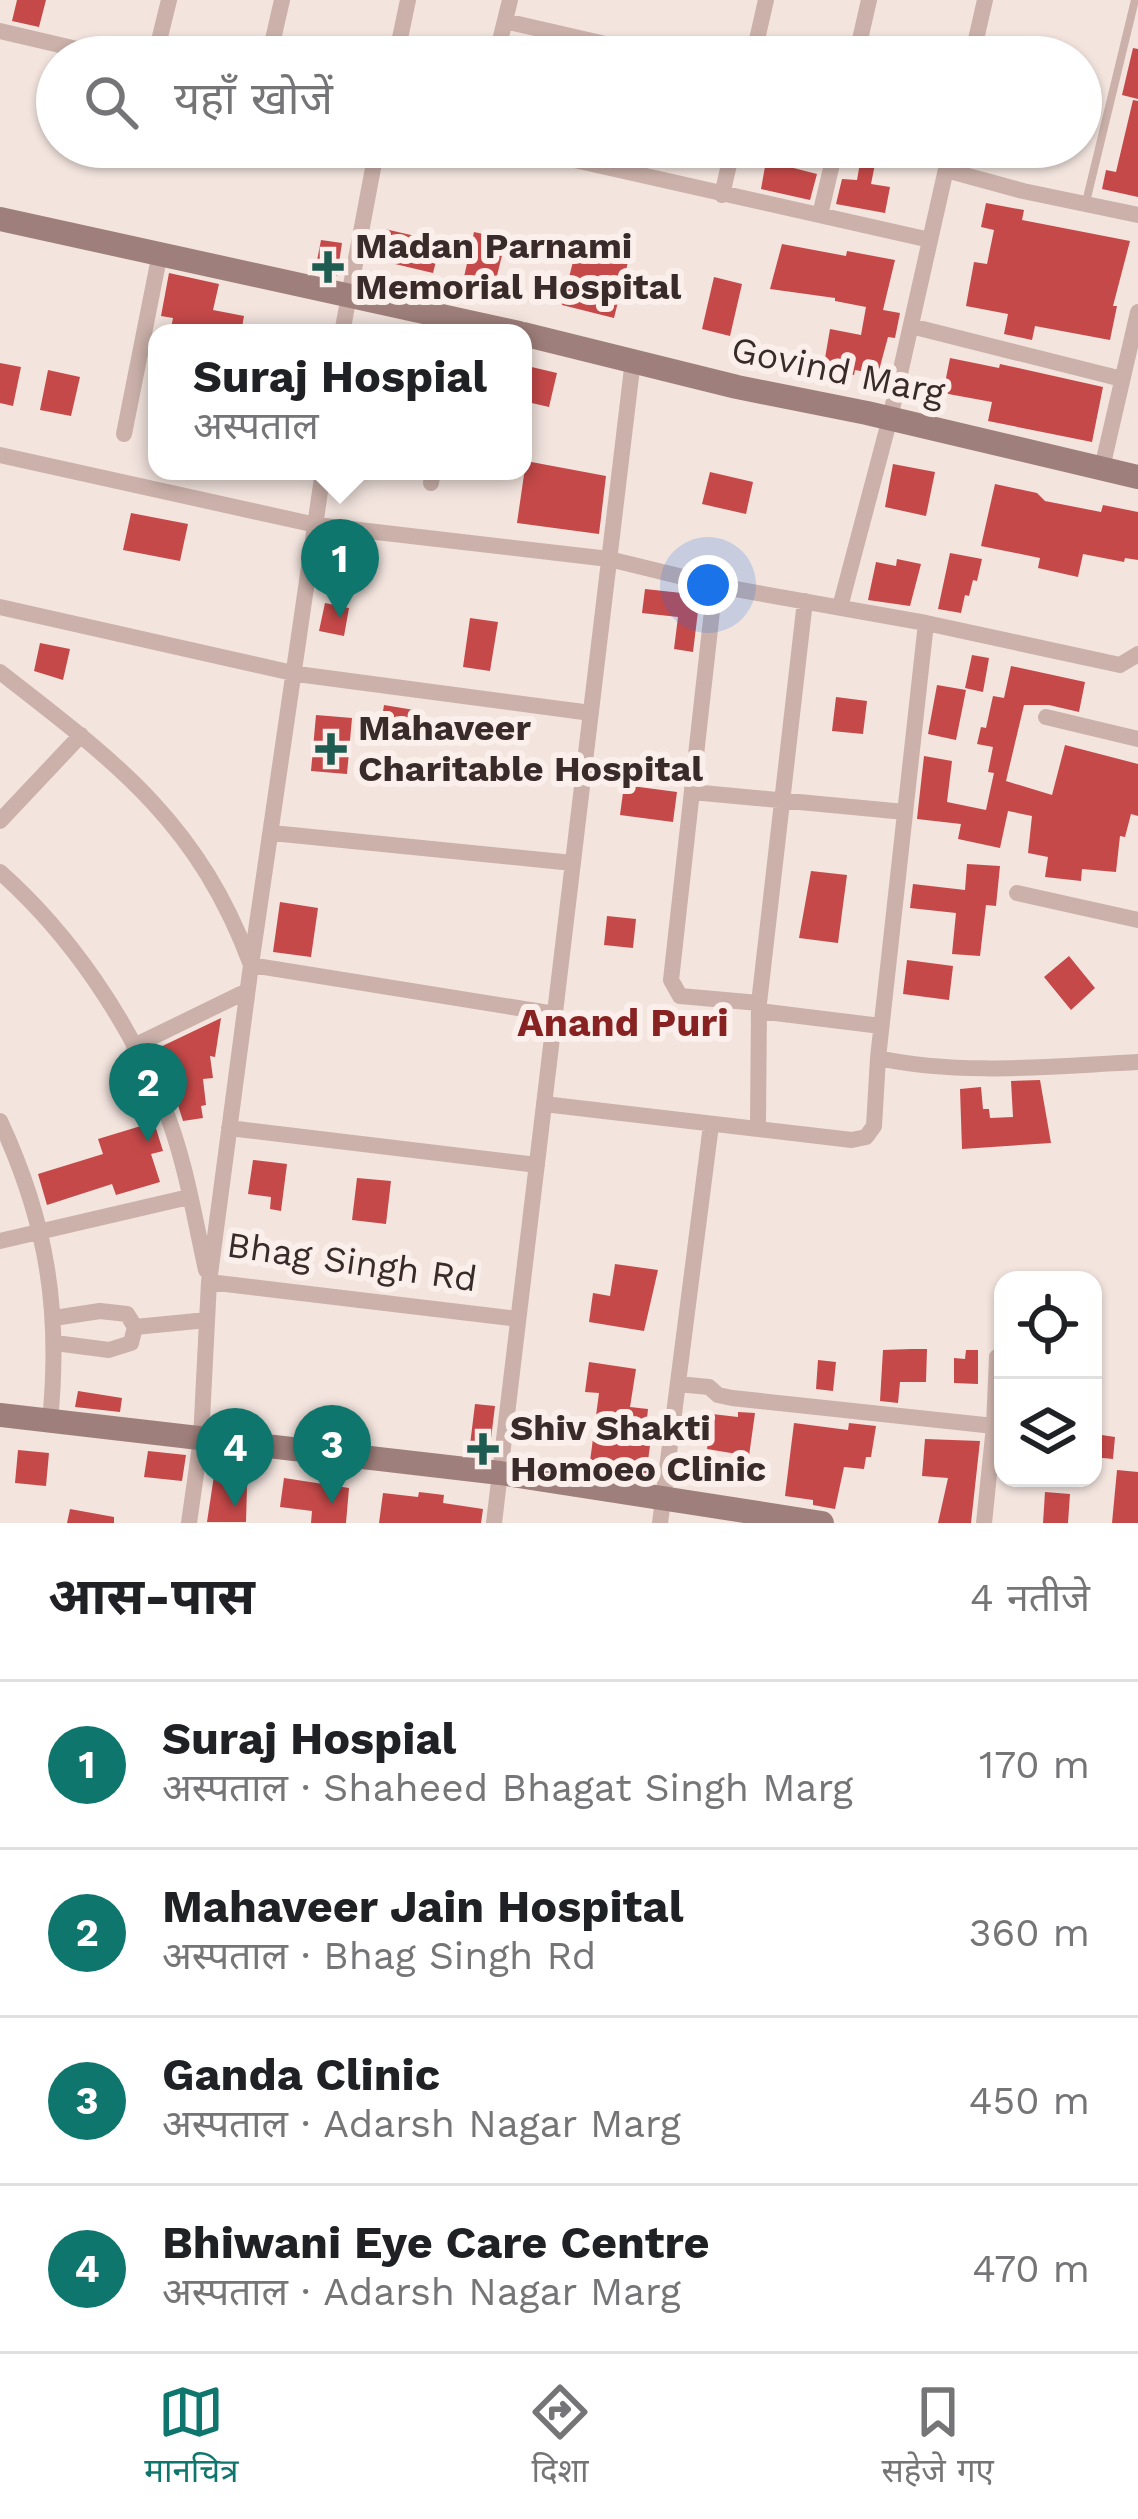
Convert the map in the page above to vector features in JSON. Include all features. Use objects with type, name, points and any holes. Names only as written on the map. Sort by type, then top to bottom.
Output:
[{"type":"street","points":[[160,36],[169,0]]},
{"type":"street","points":[[274,36],[282,0]]},
{"type":"street","points":[[400,36],[408,0]]},
{"type":"street","points":[[501,36],[510,0]]},
{"type":"street","points":[[758,36],[766,0]]},
{"type":"street","points":[[861,36],[869,0]]},
{"type":"street","points":[[977,36],[985,0]]},
{"type":"street","points":[[505,21],[570,36]]},
{"type":"street","points":[[0,31],[36,39]]},
{"type":"street","points":[[343,324],[372,168]]},
{"type":"street","points":[[607,168],[930,240]]},
{"type":"street","points":[[722,195],[728,168]]},
{"type":"street","points":[[820,215],[831,168]]},
{"type":"street","points":[[840,608],[890,418],[946,170],[1138,214]]},
{"type":"street","name":"Govind Marg","points":[[0,219],[347,293],[455,324]]},
{"type":"street","points":[[124,434],[160,253]]},
{"type":"street","points":[[1102,468],[1138,312]]},
{"type":"street","points":[[911,326],[1122,379]]},
{"type":"street","name":"Govind Marg","points":[[532,336],[1138,477]]},
{"type":"street","points":[[494,1523],[633,360]]},
{"type":"street","points":[[0,455],[316,525],[609,559],[1120,665],[1138,655]]},
{"type":"street","points":[[189,1523],[202,1439],[209,1282],[322,480]]},
{"type":"street","points":[[715,584],[673,990],[680,996],[881,1026]]},
{"type":"street","points":[[758,1127],[759,1007],[805,601]]},
{"type":"street","points":[[0,607],[296,674],[591,713]]},
{"type":"street","points":[[544,1103],[851,1140],[866,1137],[874,1126],[926,623]]},
{"type":"street","points":[[0,671],[147,794],[201,860],[233,917],[251,965]]},
{"type":"street","points":[[1046,717],[1138,739]]},
{"type":"street","points":[[0,821],[81,735]]},
{"type":"street","points":[[692,792],[905,812]]},
{"type":"street","points":[[272,833],[573,863]]},
{"type":"street","name":"Bhag Singh Rd","points":[[0,872],[79,956],[134,1046],[165,1110],[209,1282],[518,1319]]},
{"type":"street","points":[[1018,893],[1138,920]]},
{"type":"street","points":[[251,965],[555,1014]]},
{"type":"street","points":[[134,1046],[248,992]]},
{"type":"street","points":[[878,1058],[995,1068],[1138,1062]]},
{"type":"street","points":[[0,1121],[19,1162],[54,1293],[50,1421]]},
{"type":"street","points":[[662,1510],[711,1125]]},
{"type":"street","points":[[230,1128],[537,1165]]},
{"type":"street","points":[[0,1240],[189,1197]]},
{"type":"street","points":[[54,1318],[117,1312],[128,1314],[135,1327],[131,1343],[118,1350],[55,1343]]},
{"type":"street","points":[[135,1327],[207,1320]]},
{"type":"street","points":[[678,1384],[709,1388],[732,1398],[994,1426],[984,1523]]},
{"type":"street","points":[[0,1415],[500,1474],[662,1510],[822,1523]]},
{"type":"lane","points":[[1102,138],[1136,0]]},
{"type":"lane","points":[[1086,203],[1095,168]]},
{"type":"building","points":[[17,0],[46,0],[39,27],[12,21]]},
{"type":"building","points":[[1133,48],[1138,49],[1138,99],[1122,95]]},
{"type":"building","points":[[1133,100],[1138,101],[1138,197],[1102,189],[1106,170],[1116,172]]},
{"type":"building","points":[[765,168],[817,174],[810,200],[761,189]]},
{"type":"building","points":[[859,168],[874,168],[871,184],[890,187],[885,213],[836,204],[842,179],[857,180]]},
{"type":"building","points":[[986,203],[1024,210],[1022,220],[1130,241],[1113,306],[1117,306],[1110,340],[1035,326],[1032,340],[1004,334],[1008,314],[966,306],[974,262],[987,264],[994,230],[981,227]]},
{"type":"building","points":[[385,229],[441,242],[433,273],[378,260]]},
{"type":"building","points":[[474,232],[506,239],[495,284],[464,277]]},
{"type":"building","points":[[321,240],[342,243],[337,276],[315,271]]},
{"type":"building","points":[[782,244],[895,260],[883,310],[900,313],[895,338],[888,337],[878,374],[823,370],[830,329],[861,335],[866,307],[770,289]]},
{"type":"building","points":[[577,246],[629,258],[614,318],[562,305]]},
{"type":"building","points":[[169,273],[219,284],[213,310],[244,316],[243,324],[172,324],[173,318],[161,316]]},
{"type":"building","points":[[714,277],[742,284],[730,336],[702,329]]},
{"type":"building","points":[[950,358],[1103,387],[1092,442],[988,421],[992,402],[943,393]]},
{"type":"building","points":[[0,363],[21,367],[13,406],[0,403]]},
{"type":"building","points":[[532,367],[557,373],[549,407],[532,403]]},
{"type":"building","points":[[48,370],[80,377],[71,416],[40,410]]},
{"type":"building","points":[[532,462],[606,476],[599,534],[517,523],[523,480],[532,480]]},
{"type":"building","points":[[893,464],[935,472],[926,516],[885,507]]},
{"type":"building","points":[[710,472],[753,482],[746,514],[702,504]]},
{"type":"building","points":[[995,484],[1037,493],[1045,501],[1101,512],[1103,505],[1138,512],[1138,560],[1083,554],[1078,577],[1038,568],[1040,558],[981,546]]},
{"type":"building","points":[[131,513],[188,524],[180,561],[123,550]]},
{"type":"building","points":[[950,553],[982,559],[961,613],[938,609]]},
{"type":"building","points":[[897,559],[921,564],[910,606],[868,600],[876,562],[896,566]]},
{"type":"building","points":[[645,589],[700,595],[693,652],[674,649],[678,617],[642,613]]},
{"type":"building","points":[[325,603],[349,608],[344,636],[319,631]]},
{"type":"building","points":[[470,618],[498,622],[490,671],[463,667]]},
{"type":"building","points":[[40,643],[70,649],[63,680],[34,671]]},
{"type":"building","points":[[972,655],[989,658],[983,692],[965,688]]},
{"type":"building","points":[[1011,666],[1085,682],[1079,712],[1024,705],[1006,781],[1052,795],[1065,745],[1138,764],[1138,816],[1131,814],[1125,837],[1120,836],[1116,872],[1082,869],[1081,881],[1045,877],[1048,857],[1028,853],[1032,816],[1008,811],[1000,848],[958,839],[961,824],[917,819],[924,756],[952,761],[947,802],[986,810],[994,773],[988,772],[993,747],[977,744],[993,696],[1004,698]]},
{"type":"building","points":[[937,685],[966,690],[956,740],[928,734]]},
{"type":"building","points":[[836,697],[867,701],[863,734],[832,731]]},
{"type":"building","points":[[384,705],[414,710],[408,742],[379,737]]},
{"type":"building","points":[[316,715],[352,718],[347,774],[311,771]]},
{"type":"building","points":[[624,785],[677,792],[673,822],[620,815]]},
{"type":"building","points":[[967,864],[1000,866],[996,906],[986,905],[980,956],[952,954],[956,913],[910,908],[913,884],[965,890]]},
{"type":"building","points":[[811,871],[847,875],[838,943],[799,938]]},
{"type":"building","points":[[280,902],[318,908],[311,957],[273,952]]},
{"type":"building","points":[[607,916],[636,919],[633,948],[604,945]]},
{"type":"building","points":[[1069,956],[1095,988],[1071,1010],[1044,977]]},
{"type":"building","points":[[907,960],[953,966],[949,1000],[903,994]]},
{"type":"building","points":[[221,1018],[215,1057],[210,1056],[213,1078],[203,1079],[203,1118],[183,1121],[160,1058],[152,1051]]},
{"type":"building","points":[[1040,1080],[1051,1143],[962,1149],[960,1089],[981,1087],[983,1109],[989,1109],[990,1118],[1013,1117],[1011,1081]]},
{"type":"building","points":[[154,1122],[163,1151],[151,1154],[160,1182],[116,1195],[112,1184],[47,1205],[38,1174],[103,1154],[98,1139]]},
{"type":"building","points":[[253,1160],[287,1164],[281,1211],[270,1209],[271,1197],[248,1194]]},
{"type":"building","points":[[357,1178],[391,1181],[386,1224],[352,1220]]},
{"type":"building","points":[[615,1264],[658,1270],[644,1331],[589,1322],[593,1293],[610,1296]]},
{"type":"building","points":[[927,1349],[926,1382],[900,1382],[898,1403],[880,1401],[883,1350]]},
{"type":"building","points":[[966,1350],[978,1350],[978,1384],[954,1383],[954,1358],[965,1359]]},
{"type":"building","points":[[818,1360],[836,1362],[833,1391],[816,1389]]},
{"type":"building","points":[[589,1362],[636,1369],[630,1407],[648,1409],[645,1437],[651,1438],[646,1476],[589,1469],[599,1393],[585,1392]]},
{"type":"building","points":[[78,1391],[122,1398],[120,1412],[75,1407]]},
{"type":"building","points":[[475,1404],[495,1406],[489,1455],[469,1453]]},
{"type":"building","points":[[738,1412],[755,1413],[749,1456],[707,1449],[712,1414],[738,1417]]},
{"type":"building","points":[[794,1423],[848,1430],[849,1423],[876,1426],[864,1469],[844,1467],[835,1509],[785,1496]]},
{"type":"building","points":[[1102,1435],[1115,1437],[1113,1459],[1102,1458]]},
{"type":"building","points":[[925,1439],[980,1441],[971,1523],[938,1523],[948,1478],[922,1476]]},
{"type":"building","points":[[18,1450],[49,1453],[46,1486],[15,1483]]},
{"type":"building","points":[[148,1451],[186,1455],[182,1481],[144,1477]]},
{"type":"building","points":[[215,1469],[229,1472],[228,1483],[247,1486],[246,1522],[207,1522]]},
{"type":"building","points":[[1117,1470],[1138,1472],[1138,1523],[1112,1523]]},
{"type":"building","points":[[284,1478],[349,1488],[346,1523],[311,1523],[312,1511],[280,1507]]},
{"type":"building","points":[[419,1492],[444,1495],[443,1503],[483,1509],[481,1523],[379,1523],[383,1493],[418,1497]]},
{"type":"building","points":[[1045,1492],[1070,1494],[1068,1523],[1043,1523]]},
{"type":"building","points":[[70,1509],[114,1517],[114,1523],[67,1523]]},
{"type":"place","name":"Madan Parnami Memorial Hospital","points":[[328,267]]},
{"type":"place","name":"Suraj Hospial","points":[[340,618]]},
{"type":"place","name":"Mahaveer Charitable Hospital","points":[[331,749]]},
{"type":"place","name":"Mahaveer Jain Hospital","points":[[148,1142]]},
{"type":"place","name":"Shiv Shakti Homoeo Clinic","points":[[483,1449]]},
{"type":"place","name":"Ganda Clinic","points":[[332,1504]]},
{"type":"place","name":"Bhiwani Eye Care Centre","points":[[235,1507]]},
{"type":"district","name":"Anand Puri","points":[[623,1022]]}]
